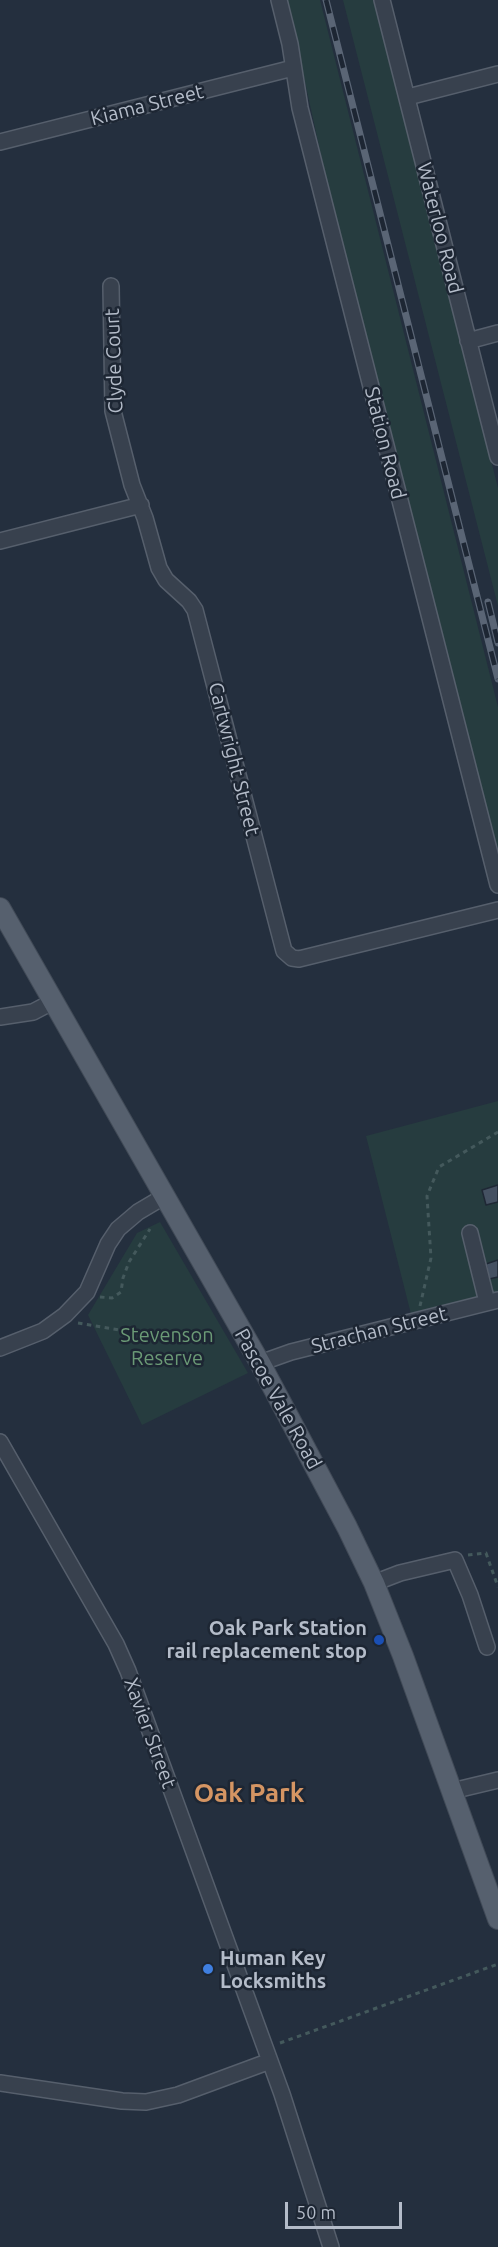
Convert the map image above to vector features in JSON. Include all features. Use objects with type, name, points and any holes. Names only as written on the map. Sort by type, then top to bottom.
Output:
[{"type":"main road","name":"Pascoe Vale Road","points":[[0,908],[260,1363],[347,1527],[374,1583],[403,1656],[498,1919]]},
{"type":"street","name":"Station Road","points":[[279,0],[300,108],[498,885]]},
{"type":"street","name":"Waterloo Road","points":[[382,0],[498,457]]},
{"type":"street","name":"Kiama Street","points":[[0,142],[293,68]]},
{"type":"street","points":[[408,97],[498,74]]},
{"type":"street","name":"Clyde Court","points":[[111,286],[113,411],[132,485],[141,505]]},
{"type":"street","points":[[468,340],[498,333]]},
{"type":"street","points":[[0,541],[141,505]]},
{"type":"street","name":"Cartwright Street","points":[[141,505],[159,568],[166,580],[195,610],[281,944],[287,955],[298,959],[498,910]]},
{"type":"street","points":[[0,1017],[33,1012],[54,1000]]},
{"type":"street","points":[[0,1348],[43,1330],[65,1316],[87,1292],[108,1244],[118,1229],[138,1212],[165,1196]]},
{"type":"street","points":[[470,1233],[493,1301]]},
{"type":"street","name":"Strachan Street","points":[[260,1363],[284,1354],[493,1301]]},
{"type":"street","name":"Xavier Street","points":[[0,1442],[116,1644],[128,1671],[270,2061],[331,2247]]},
{"type":"street","points":[[374,1583],[400,1573],[455,1560],[470,1595],[487,1647]]},
{"type":"street","points":[[452,1791],[498,1780]]},
{"type":"street","points":[[0,2083],[122,2101],[146,2102],[178,2095],[270,2061]]},
{"type":"path","points":[[417,1321],[431,1258],[427,1196],[439,1167],[498,1132]]},
{"type":"path","points":[[100,1298],[112,1298],[121,1293],[123,1278],[129,1262],[150,1229]]},
{"type":"path","points":[[78,1323],[160,1336],[213,1339]]},
{"type":"path","points":[[455,1560],[481,1552],[486,1553],[498,1587]]},
{"type":"path","points":[[279,2043],[498,1964]]},
{"type":"green space","points":[[287,0],[320,0],[498,707],[498,853],[328,187]]},
{"type":"green space","points":[[343,0],[375,0],[498,488],[498,606]]},
{"type":"green space","points":[[498,1101],[498,1299],[413,1322],[366,1136]]},
{"type":"green space","name":"Stevenson Reserve","points":[[160,1222],[248,1373],[142,1425],[88,1315],[137,1233]]},
{"type":"building","points":[[498,1185],[498,1202],[486,1205],[482,1190]]},
{"type":"building","points":[[498,1260],[498,1277],[489,1279],[486,1264]]},
{"type":"railway","points":[[326,0],[498,679]]},
{"type":"railway","points":[[488,602],[498,643]]},
{"type":"place","name":"Oak Park Station rail replacement stop","points":[[379,1640]]},
{"type":"place","name":"Human Key Locksmiths","points":[[208,1969]]},
{"type":"district","name":"Oak Park","points":[[249,1793]]}]
